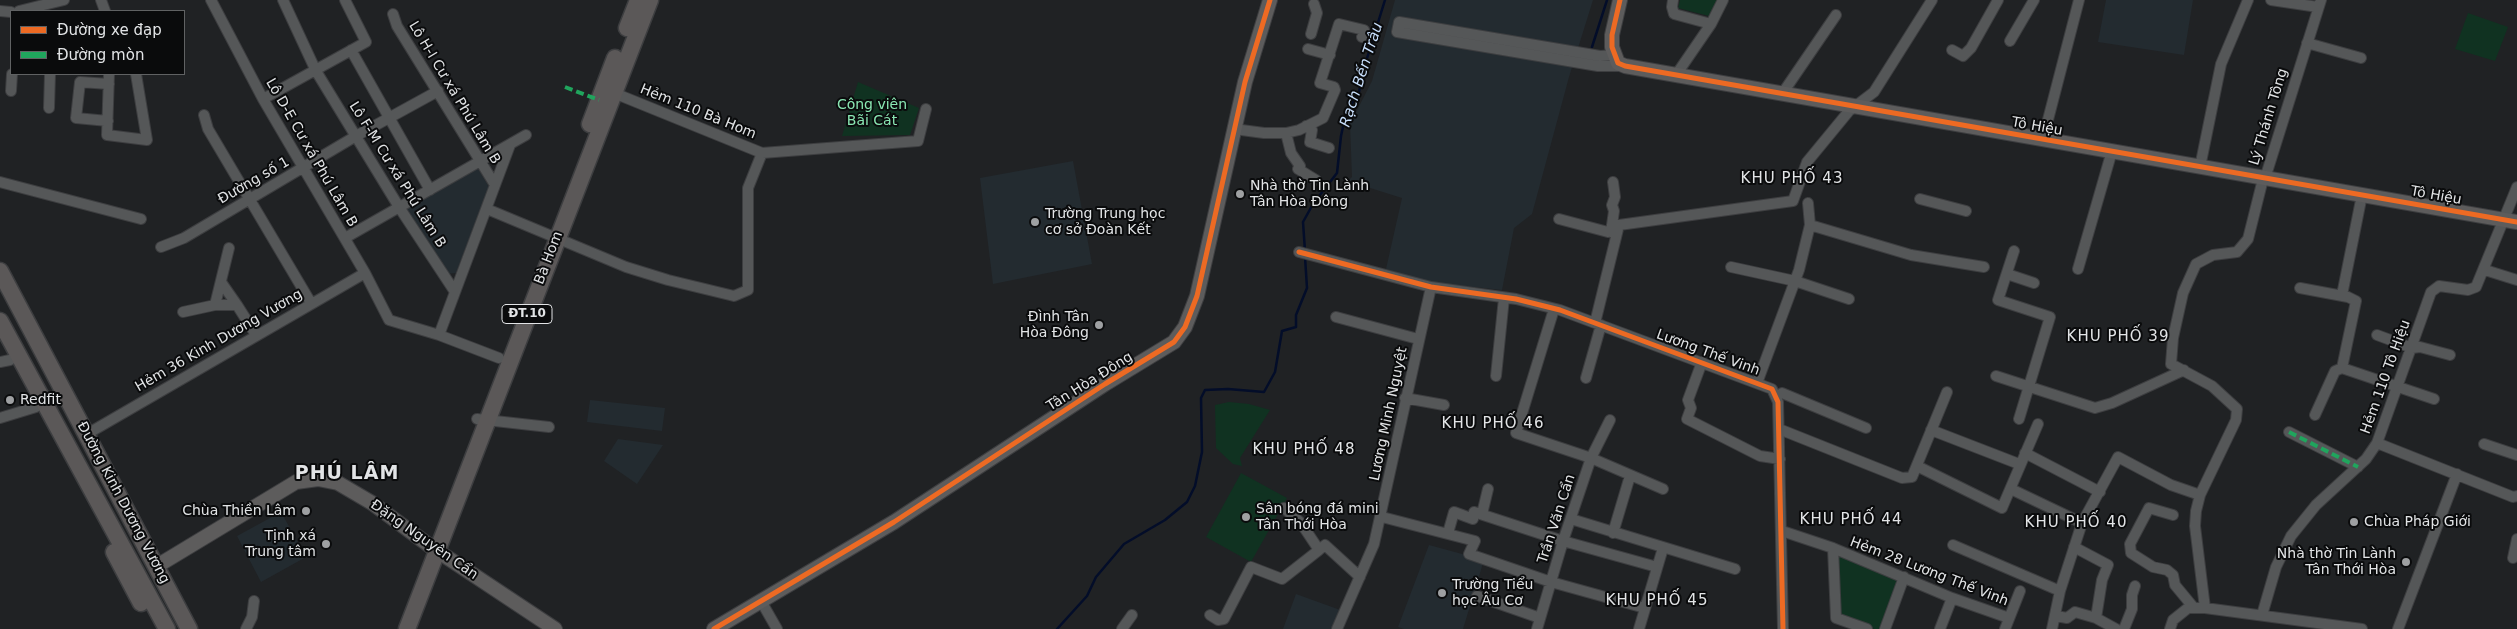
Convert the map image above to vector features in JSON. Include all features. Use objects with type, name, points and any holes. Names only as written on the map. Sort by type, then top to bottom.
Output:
[{"type":"main road","name":"Bà Hom","points":[[407,629],[434,548],[552,238],[638,0]]},
{"type":"main road","name":"Bà Hom","points":[[482,420],[499,358],[614,93],[650,0]]},
{"type":"main road","name":"Đường Kinh Dương Vương","points":[[0,271],[83,436],[167,629]]},
{"type":"main road","name":"Đường Kinh Dương Vương","points":[[0,289],[83,436]]},
{"type":"main road","name":"Đường Kinh Dương Vương","points":[[0,321],[144,574],[189,629]]},
{"type":"main road","name":"Đường Kinh Dương Vương","points":[[0,341],[5,361],[179,629]]},
{"type":"main road","name":"Bà Hom","points":[[398,629],[434,548]]},
{"type":"main road","name":"Đường Kinh Dương Vương","points":[[144,574],[155,629]]},
{"type":"street","points":[[30,10],[51,8],[64,0]]},
{"type":"street","name":"Lô D-E Cư xá Phú Lâm B","points":[[211,0],[263,99],[365,273],[389,320],[439,335]]},
{"type":"street","name":"Lô F-M Cư xá Phú Lâm B","points":[[283,0],[316,71],[399,207],[455,292]]},
{"type":"street","points":[[263,99],[366,42],[345,0]]},
{"type":"street","name":"Tân Hòa Đông","points":[[714,629],[894,522],[1105,384],[1174,342],[1187,322],[1197,296],[1245,82],[1270,0]]},
{"type":"street","points":[[1620,0],[1612,35],[1614,55],[1618,62],[1625,66]]},
{"type":"street","points":[[1674,0],[1672,7],[1674,14],[1711,24]]},
{"type":"street","points":[[1676,75],[1711,24],[1723,0]]},
{"type":"street","points":[[1559,220],[1615,228],[1793,201],[1807,162],[1849,111],[1874,92],[1932,0]]},
{"type":"street","points":[[1952,50],[1963,56],[1971,48],[1998,0]]},
{"type":"street","points":[[2010,41],[2034,0]]},
{"type":"street","points":[[2043,139],[2079,0]]},
{"type":"street","points":[[2200,166],[2221,64],[2248,0]]},
{"type":"street","points":[[2271,0],[2320,4]]},
{"type":"street","points":[[1311,34],[1317,13],[1314,4]]},
{"type":"street","name":"Lý Thánh Tông","points":[[2205,608],[2194,526],[2200,495],[2236,420],[2238,409],[2212,386],[2172,364],[2170,352],[2183,293],[2196,264],[2214,255],[2237,252],[2248,239],[2264,178],[2320,4]]},
{"type":"street","name":"Lô H-I Cư xá Phú Lâm B","points":[[394,14],[397,26],[438,91],[479,162],[495,185]]},
{"type":"street","points":[[1782,94],[1836,15]]},
{"type":"street","points":[[1234,128],[1264,133],[1286,134],[1322,118],[1332,99],[1334,87],[1320,84],[1340,24],[1364,30],[1362,37]]},
{"type":"street","points":[[1614,55],[1600,56],[1398,27],[1598,66],[1625,66]]},
{"type":"street","points":[[2307,43],[2362,58]]},
{"type":"street","points":[[1308,49],[1330,56]]},
{"type":"street","points":[[351,50],[430,190]]},
{"type":"street","name":"Tô Hiệu","points":[[1625,66],[2511,221]]},
{"type":"street","points":[[11,92],[12,75]]},
{"type":"street","points":[[49,108],[50,75]]},
{"type":"street","points":[[108,121],[76,118],[80,82],[109,79],[108,121],[107,135],[146,140],[136,75]]},
{"type":"street","name":"Đường số 1","points":[[161,247],[184,238],[356,136],[438,91]]},
{"type":"street","name":"Hẻm 110 Bà Hom","points":[[614,93],[762,153],[918,141],[926,109]]},
{"type":"street","points":[[204,116],[208,130],[311,303]]},
{"type":"street","points":[[1306,126],[1312,130],[1310,142],[1330,148]]},
{"type":"street","points":[[1286,134],[1291,153],[1300,166],[1298,169],[1316,180]]},
{"type":"street","points":[[345,238],[526,135]]},
{"type":"street","points":[[499,358],[439,335],[510,144]]},
{"type":"street","points":[[2078,268],[2112,151]]},
{"type":"street","points":[[487,209],[552,238],[626,267],[668,280],[734,296],[748,290],[748,188],[762,153]]},
{"type":"street","points":[[0,182],[141,218]]},
{"type":"street","points":[[1586,378],[1598,324],[1615,228],[1612,205],[1615,197],[1613,182]]},
{"type":"street","name":"Hẻm 110 Tô Hiệu","points":[[2262,615],[2276,567],[2291,536],[2316,505],[2358,467],[2377,443],[2434,288],[2443,286],[2471,290],[2476,287],[2511,221],[2517,187]]},
{"type":"street","points":[[2342,295],[2362,195]]},
{"type":"street","points":[[1920,199],[1966,211]]},
{"type":"street","points":[[1757,383],[1794,281],[1810,225],[1808,202]]},
{"type":"street","points":[[1810,225],[1911,255],[1984,267]]},
{"type":"street","points":[[215,305],[229,248]]},
{"type":"street","points":[[2014,251],[1998,300],[2050,317],[2019,419]]},
{"type":"street","name":"Lương Thế Vinh","points":[[1299,252],[1431,287],[1504,298],[1554,309],[1772,389],[1778,402],[1783,629]]},
{"type":"street","points":[[1731,266],[1794,281],[1849,299]]},
{"type":"street","points":[[2485,270],[2517,280]]},
{"type":"street","name":"Hẻm 36 Kinh Dương Vương","points":[[83,436],[365,273]]},
{"type":"street","points":[[2007,274],[2034,283]]},
{"type":"street","points":[[221,282],[238,305],[256,335]]},
{"type":"street","name":"Lương Minh Nguyệt","points":[[1337,629],[1374,544],[1382,517],[1405,398],[1431,287]]},
{"type":"street","points":[[2300,288],[2342,295],[2356,301],[2342,368]]},
{"type":"street","points":[[1496,376],[1504,298]]},
{"type":"street","points":[[183,312],[215,305],[238,305]]},
{"type":"street","points":[[1554,309],[1516,432],[1591,458],[1664,489]]},
{"type":"street","points":[[1336,317],[1418,339]]},
{"type":"street","points":[[2377,335],[2412,348],[2420,347],[2450,355]]},
{"type":"street","points":[[1702,362],[1688,400],[1691,408],[1687,419],[1760,456],[1780,459]]},
{"type":"street","points":[[2315,415],[2335,371],[2342,368],[2434,399]]},
{"type":"street","points":[[1996,376],[2095,408],[2112,403],[2184,370]]},
{"type":"street","points":[[1779,429],[1902,478],[1912,477],[1947,392]]},
{"type":"street","points":[[1782,393],[1866,428]]},
{"type":"street","points":[[1405,398],[1444,405]]},
{"type":"street","points":[[0,418],[36,407]]},
{"type":"street","points":[[482,420],[549,427]]},
{"type":"street","name":"Trần Văn Cẩn","points":[[1537,629],[1550,582],[1591,458],[1610,420]]},
{"type":"street","points":[[1917,466],[2002,508],[2019,464],[2038,424]]},
{"type":"street","points":[[1932,430],[2019,464]]},
{"type":"street","points":[[2290,432],[2358,467]]},
{"type":"street","points":[[2377,443],[2513,497],[2517,496]]},
{"type":"street","points":[[2484,444],[2517,455]]},
{"type":"street","points":[[2025,453],[2100,492]]},
{"type":"street","points":[[2052,629],[2060,591],[2082,523],[2118,457],[2171,485],[2200,495]]},
{"type":"street","points":[[2398,629],[2457,474]]},
{"type":"street","points":[[1613,532],[1630,476]]},
{"type":"street","name":"Đặng Nguyên Cẩn","points":[[144,574],[296,482],[318,479],[338,483],[372,503],[434,548],[555,629]]},
{"type":"street","points":[[1448,533],[1454,512],[1473,519],[1478,513],[1488,489]]},
{"type":"street","points":[[2015,491],[2082,523]]},
{"type":"street","points":[[1284,508],[1301,523],[1319,550]]},
{"type":"street","points":[[2173,515],[2149,508],[2130,544],[2131,553],[2153,567],[2166,570],[2172,575],[2175,585],[2194,608]]},
{"type":"street","points":[[1478,513],[1563,541],[1657,567]]},
{"type":"street","points":[[1382,517],[1475,541],[1469,554],[1550,582],[1645,608]]},
{"type":"street","points":[[1572,519],[1735,569]]},
{"type":"street","name":"Hẻm 28 Lương Thế Vinh","points":[[1782,531],[1833,548],[1952,598],[2010,618]]},
{"type":"street","points":[[2513,558],[2517,539]]},
{"type":"street","points":[[1210,615],[1218,620],[1224,619],[1251,567],[1282,579],[1325,545],[1360,577]]},
{"type":"street","points":[[1953,545],[2060,591]]},
{"type":"street","points":[[2074,547],[2108,565],[2102,580],[2096,618]]},
{"type":"street","points":[[1638,629],[1664,548]]},
{"type":"street","points":[[1833,548],[1836,618],[1867,629]]},
{"type":"street","points":[[1885,629],[1904,577]]},
{"type":"street","points":[[2056,616],[2066,618],[2075,612],[2096,618],[2117,629],[2132,609],[2132,595],[2136,586]]},
{"type":"street","points":[[2006,629],[2020,591]]},
{"type":"street","points":[[1477,596],[1540,618]]},
{"type":"street","points":[[1940,629],[1952,598]]},
{"type":"street","points":[[246,629],[252,617],[254,601]]},
{"type":"street","points":[[761,601],[778,629]]},
{"type":"street","points":[[2170,629],[2174,620],[2188,608],[2205,608],[2362,629]]},
{"type":"street","points":[[1122,629],[1132,615]]},
{"type":"shaded area","points":[[1395,0],[1593,0],[1569,77],[1532,214],[1514,228],[1502,290],[1427,282],[1386,269],[1402,198],[1348,181],[1352,177],[1350,124],[1372,81]]},
{"type":"shaded area","points":[[2106,0],[2193,0],[2184,55],[2098,42]]},
{"type":"shaded area","name":"Trường Trung học cơ sở Đoàn Kết","points":[[1073,161],[1092,264],[993,284],[980,178]]},
{"type":"shaded area","points":[[477,167],[489,187],[456,273],[445,274],[405,209]]},
{"type":"shaded area","points":[[590,400],[665,408],[662,431],[587,422]]},
{"type":"shaded area","points":[[618,439],[663,445],[637,484],[604,461]]},
{"type":"shaded area","points":[[281,512],[306,557],[261,582],[237,536]]},
{"type":"shaded area","name":"Trường Tiểu học Âu Cơ","points":[[1429,545],[1484,560],[1463,629],[1404,629],[1398,627]]},
{"type":"shaded area","points":[[1296,594],[1343,611],[1336,629],[1283,629]]},
{"type":"green space","points":[[1680,0],[1717,0],[1709,16],[1678,8]]},
{"type":"green space","points":[[2468,13],[2508,27],[2495,61],[2455,49]]},
{"type":"green space","name":"Công viên Bãi Cát","points":[[858,82],[919,108],[910,135],[842,136]]},
{"type":"green space","points":[[1229,402],[1249,404],[1270,410],[1240,458],[1242,466],[1233,464],[1216,448],[1215,405]]},
{"type":"green space","name":"Sân bóng đá mini Tân Thới Hòa","points":[[1241,473],[1287,498],[1251,562],[1206,537]]},
{"type":"green space","points":[[1836,553],[1902,576],[1885,629],[1875,629],[1840,617]]},
{"type":"waterway","name":"Rạch Bến Trâu","points":[[1305,251],[1303,222],[1313,204],[1337,173],[1341,136],[1346,113],[1359,92],[1364,68],[1385,0]]},
{"type":"waterway","points":[[1592,47],[1607,0]]},
{"type":"waterway","name":"Rạch Bến Trâu","points":[[1057,629],[1087,596],[1096,577],[1124,544],[1165,520],[1187,502],[1195,486],[1202,452],[1201,398],[1205,390],[1228,389],[1264,392],[1275,372],[1282,331],[1296,327],[1296,315],[1307,288],[1305,257]]},
{"type":"marked path","points":[[565,87],[599,100]]},
{"type":"marked path","points":[[2289,432],[2358,467]]},
{"type":"cycle path","points":[[714,629],[894,522],[1105,384],[1174,342],[1185,327],[1197,296],[1245,82],[1270,0]]},
{"type":"cycle path","points":[[1620,0],[1612,35],[1612,47],[1618,63],[1625,66],[2517,222]]},
{"type":"cycle path","points":[[1299,252],[1431,287],[1516,299],[1560,310],[1772,389],[1778,402],[1783,629]]},
{"type":"place","name":"Nhà thờ Tin Lành Tân Hòa Đông","points":[[1240,194]]},
{"type":"place","name":"Trường Trung học cơ sở Đoàn Kết","points":[[1035,222]]},
{"type":"place","name":"Đình Tân Hòa Đông","points":[[1099,325]]},
{"type":"place","name":"Redfit","points":[[10,400]]},
{"type":"place","name":"Chùa Thiền Lâm","points":[[306,511]]},
{"type":"place","name":"Sân bóng đá mini Tân Thới Hòa","points":[[1246,517]]},
{"type":"place","name":"Chùa Pháp Giới","points":[[2354,522]]},
{"type":"place","name":"Tịnh xá Trung tâm","points":[[326,544]]},
{"type":"place","name":"Nhà thờ Tin Lành Tân Thới Hòa","points":[[2406,562]]},
{"type":"place","name":"Trường Tiểu học Âu Cơ","points":[[1442,593]]},
{"type":"district","name":"KHU PHỐ 43","points":[[1792,179]]},
{"type":"district","name":"KHU PHỐ 39","points":[[2118,337]]},
{"type":"district","name":"KHU PHỐ 46","points":[[1493,424]]},
{"type":"district","name":"KHU PHỐ 48","points":[[1304,450]]},
{"type":"district","name":"PHÚ LÂM","points":[[347,474]]},
{"type":"district","name":"KHU PHỐ 44","points":[[1851,520]]},
{"type":"district","name":"KHU PHỐ 40","points":[[2076,523]]},
{"type":"district","name":"KHU PHỐ 45","points":[[1657,601]]}]
